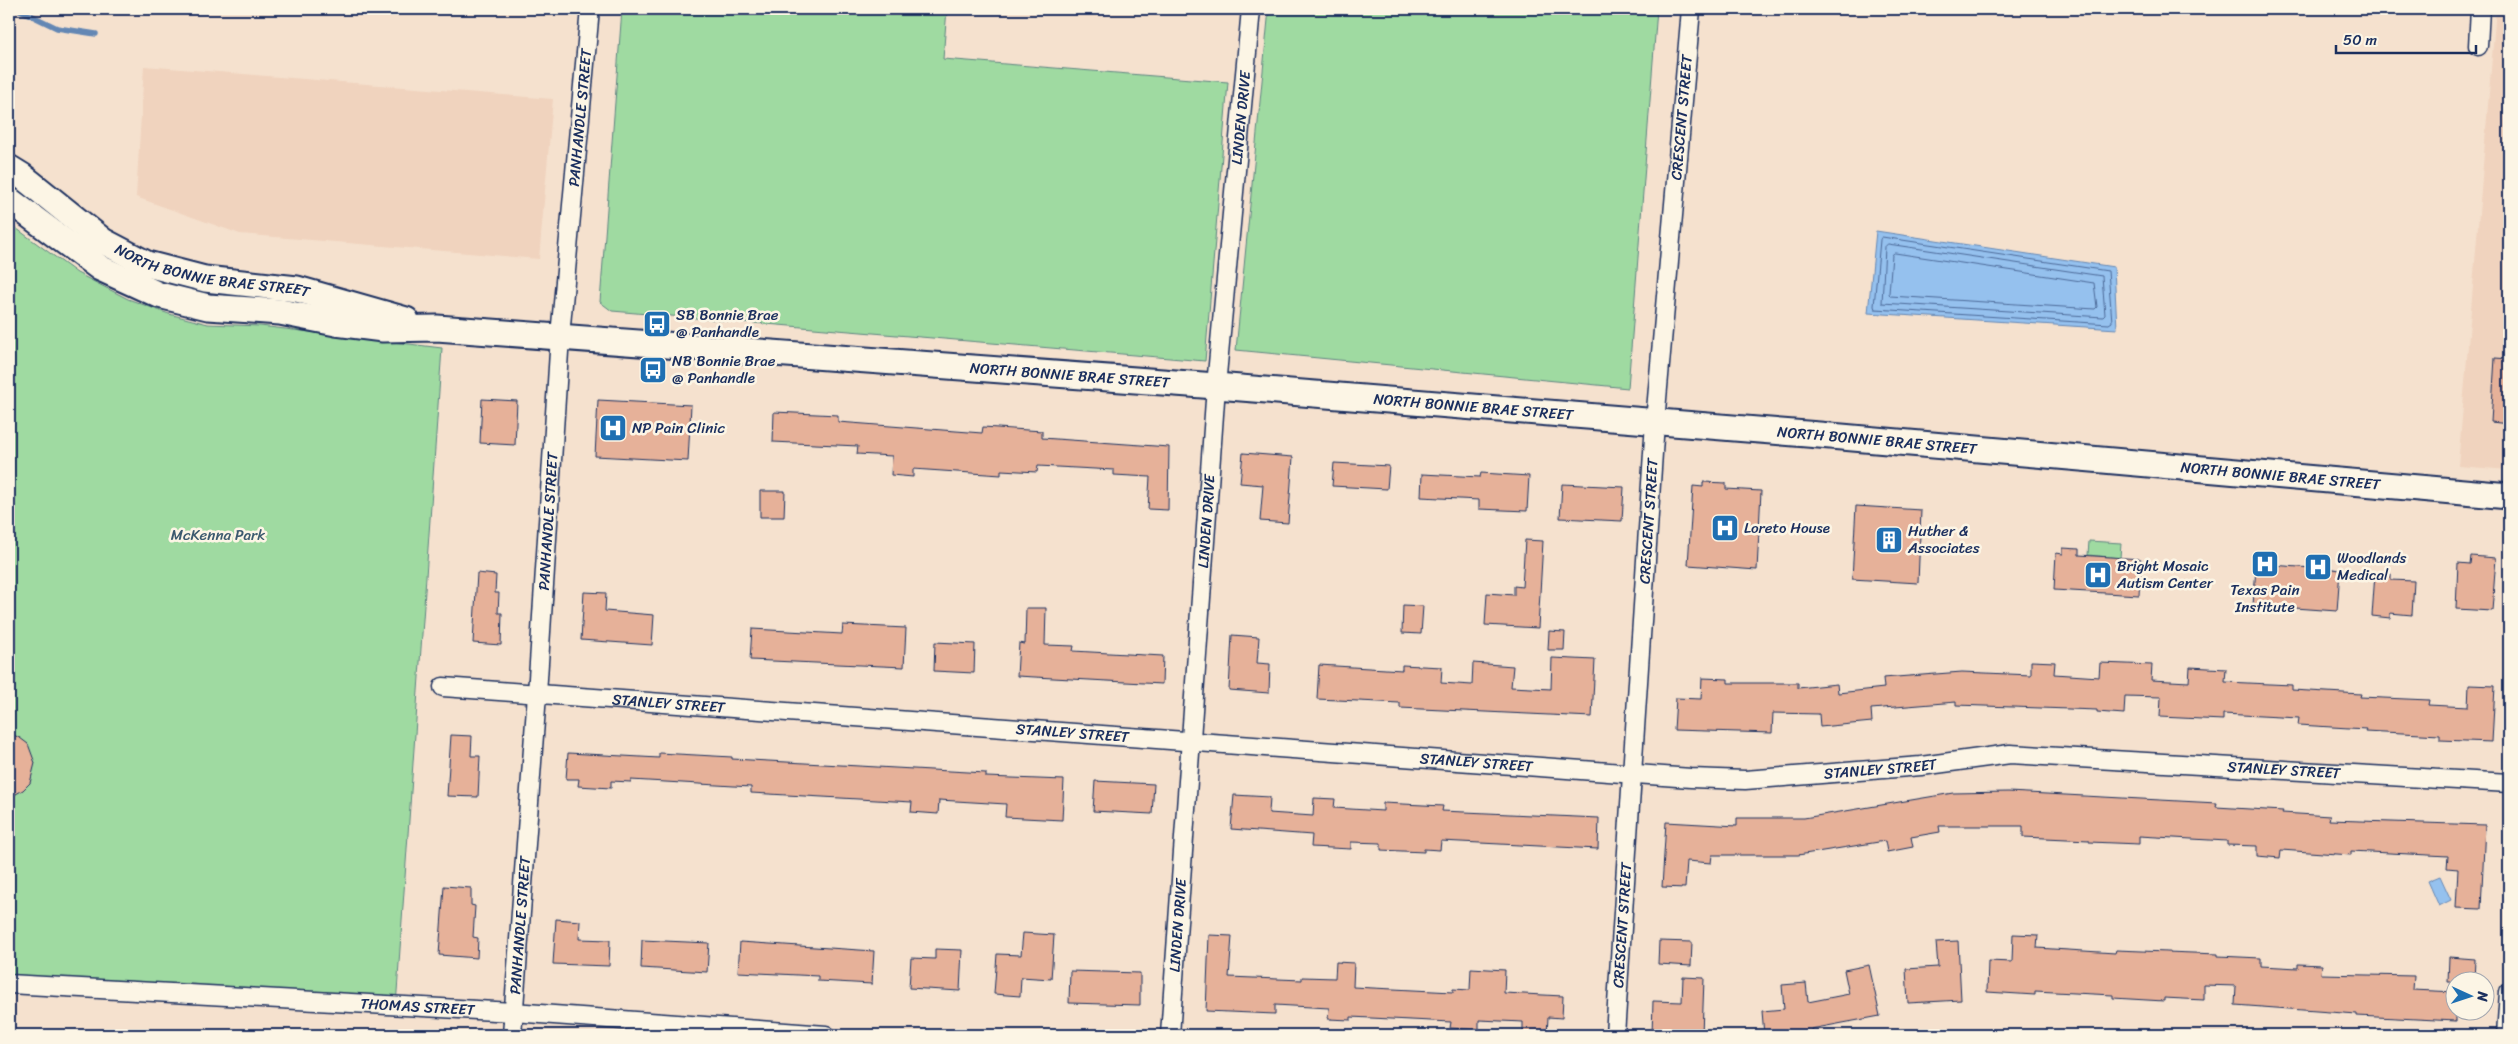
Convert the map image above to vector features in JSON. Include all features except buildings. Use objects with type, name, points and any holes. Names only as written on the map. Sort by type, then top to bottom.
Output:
[{"type":"main road","name":"NORTH BONNIE BRAE STREET","points":[[9,168],[22,176],[104,241],[147,264],[205,279],[238,284],[268,284],[306,291],[437,328]]},
{"type":"main road","name":"NORTH BONNIE BRAE STREET","points":[[9,200],[100,268],[159,295],[208,306],[280,312],[336,323],[383,329],[437,328],[560,336],[1216,386],[2509,496]]},
{"type":"street","name":"PANHANDLE STREET","points":[[512,1035],[537,694],[560,336],[590,9]]},
{"type":"street","name":"LINDEN DRIVE","points":[[1170,1035],[1216,386],[1251,9]]},
{"type":"street","name":"CRESCENT STREET","points":[[1615,1035],[1654,422],[1691,9]]},
{"type":"street","points":[[2478,46],[2480,9]]},
{"type":"street","name":"STANLEY STREET","points":[[443,687],[1745,780],[1921,766],[2010,754],[2509,783]]},
{"type":"street","name":"THOMAS STREET","points":[[9,984],[513,1012],[826,1035]]},
{"type":"street","points":[[2506,1035],[2509,992]]},
{"type":"shaded area","points":[[2496,9],[2509,9],[2509,470],[2458,466]]},
{"type":"shaded area","points":[[144,66],[553,99],[539,259],[240,234],[136,197]]},
{"type":"green space","points":[[622,9],[947,9],[943,59],[1228,82],[1205,361],[612,311],[600,302]]},
{"type":"green space","points":[[1269,9],[1657,9],[1628,388],[1236,350]]},
{"type":"green space","name":"McKenna Park","points":[[9,223],[77,273],[128,299],[169,314],[208,324],[260,326],[442,348],[396,1006],[9,982]]},
{"type":"green space","points":[[2089,541],[2121,543],[2120,558],[2088,555]]},
{"type":"water","points":[[1876,231],[2114,267],[2117,329],[1868,313]]},
{"type":"water","points":[[2440,876],[2451,900],[2439,906],[2428,881]]},
{"type":"waterway","points":[[18,9],[57,28],[96,34]]},
{"type":"place","name":"SB Bonnie Brae @ Panhandle","points":[[657,324]]},
{"type":"place","name":"NB Bonnie Brae @ Panhandle","points":[[653,370]]},
{"type":"place","name":"NP Pain Clinic","points":[[613,428]]},
{"type":"place","name":"Loreto House","points":[[1725,528]]},
{"type":"place","name":"Huther & Associates","points":[[1889,540]]},
{"type":"place","name":"Texas Pain Institute","points":[[2265,564]]},
{"type":"place","name":"Woodlands Medical","points":[[2318,567]]},
{"type":"place","name":"Bright Mosaic Autism Center","points":[[2098,575]]}]
